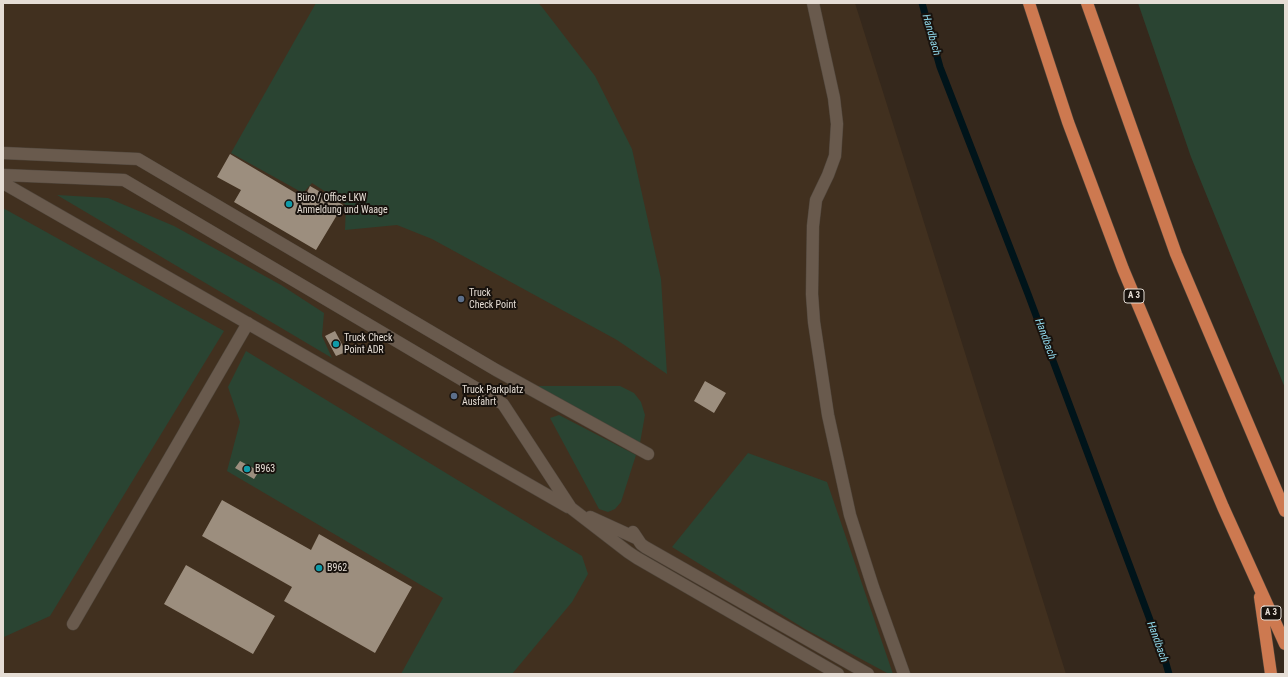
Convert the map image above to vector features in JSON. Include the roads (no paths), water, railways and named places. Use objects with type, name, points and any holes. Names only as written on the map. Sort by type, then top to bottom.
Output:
[{"type":"highway","name":"A 3","points":[[1029,3],[1068,122],[1123,269],[1220,499],[1285,644]]},
{"type":"highway","points":[[1087,3],[1176,254],[1285,511]]},
{"type":"highway","points":[[1257,582],[1272,674]]},
{"type":"lane","points":[[813,3],[834,98],[837,124],[835,156],[816,200],[813,226],[812,294],[814,322],[828,415],[850,515],[904,674]]},
{"type":"lane","points":[[3,153],[138,159],[496,370],[648,454]]},
{"type":"lane","points":[[3,175],[124,180],[199,226],[503,404],[570,508],[634,534],[645,548],[868,674]]},
{"type":"lane","points":[[3,183],[570,508],[632,555],[838,674]]},
{"type":"lane","points":[[73,624],[248,323]]},
{"type":"waterway","name":"Handbach","points":[[922,3],[940,67],[1028,294],[1169,674]]},
{"type":"place","name":"Büro / Office LKW Anmeldung und Waage","points":[[289,204]]},
{"type":"place","name":"Truck Check Point","points":[[461,299]]},
{"type":"place","name":"Truck Check Point ADR","points":[[336,344]]},
{"type":"place","name":"Truck Parkplatz Ausfahrt","points":[[454,396]]},
{"type":"place","name":"B963","points":[[247,469]]},
{"type":"place","name":"B962","points":[[319,568]]}]
